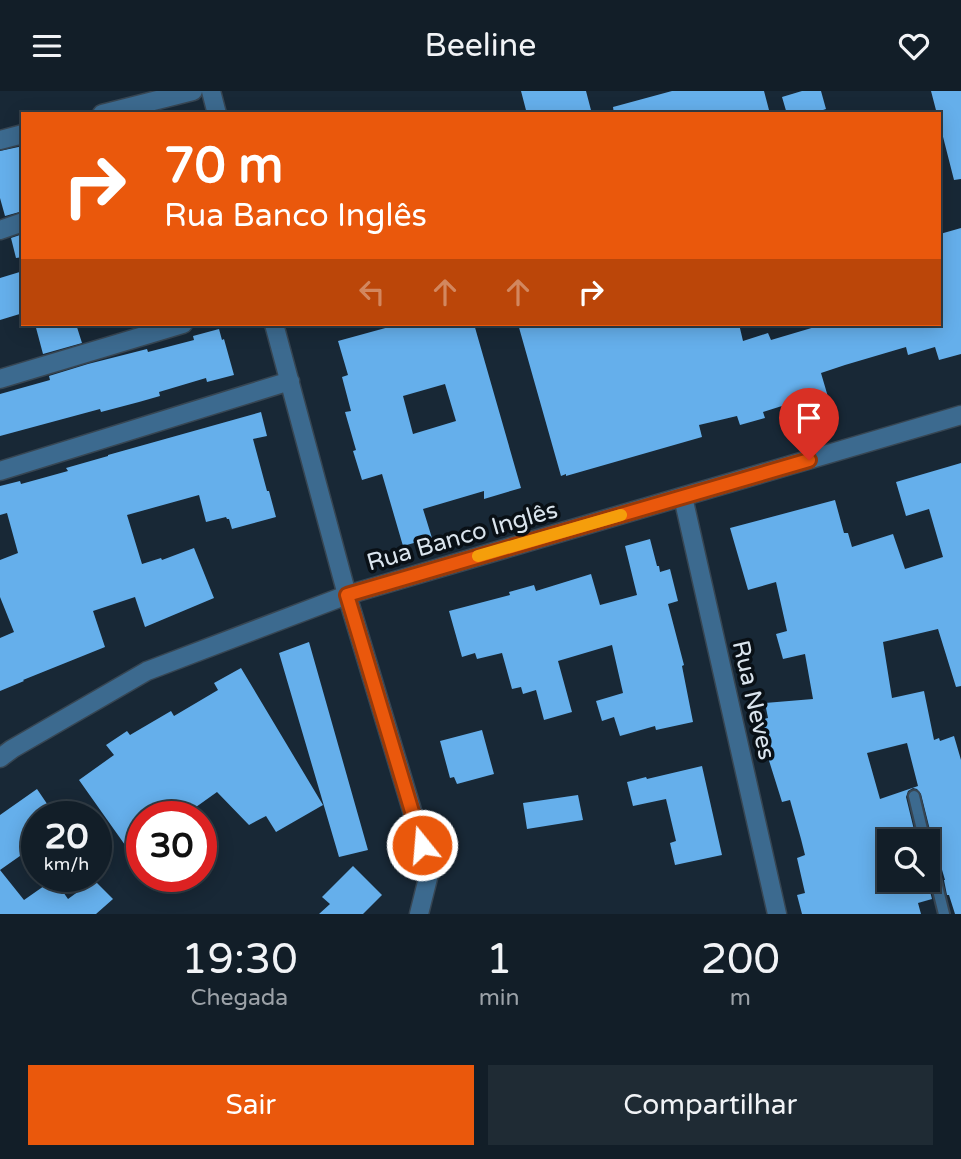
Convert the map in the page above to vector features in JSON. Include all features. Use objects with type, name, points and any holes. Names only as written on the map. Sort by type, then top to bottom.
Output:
[{"type":"street","points":[[110,112],[193,91]]},
{"type":"street","points":[[211,91],[217,112]]},
{"type":"street","points":[[0,139],[21,134]]},
{"type":"street","points":[[0,230],[21,223]]},
{"type":"street","points":[[0,379],[176,326]]},
{"type":"street","points":[[275,326],[347,595],[430,870],[419,914]]},
{"type":"street","points":[[0,471],[290,381]]},
{"type":"street","name":"Rua Banco Inglês","points":[[0,758],[147,671],[347,595],[961,415]]},
{"type":"street","name":"Rua Neves","points":[[683,497],[777,914]]},
{"type":"lane","points":[[914,796],[922,829]]},
{"type":"lane","points":[[938,892],[944,914]]},
{"type":"building","points":[[521,91],[586,91],[591,112],[526,112]]},
{"type":"building","points":[[672,91],[764,91],[769,110],[614,112],[613,107]]},
{"type":"building","points":[[802,91],[821,91],[826,109],[817,112],[786,112],[782,97]]},
{"type":"building","points":[[931,91],[961,91],[961,179],[954,180],[941,129],[941,112],[936,112]]},
{"type":"building","points":[[21,146],[21,212],[5,216],[0,198],[0,151]]},
{"type":"building","points":[[961,228],[961,354],[939,360],[935,347],[908,355],[906,347],[845,365],[821,373],[833,414],[811,421],[804,399],[763,412],[765,418],[740,425],[737,416],[699,425],[702,437],[561,476],[519,326],[739,326],[743,341],[768,333],[771,340],[818,326],[941,326],[941,234]]},
{"type":"building","points":[[21,235],[21,257],[16,258],[11,238]]},
{"type":"building","points":[[21,272],[21,314],[0,320],[0,278]]},
{"type":"building","points":[[36,326],[77,326],[82,343],[43,354]]},
{"type":"building","points":[[393,326],[475,326],[521,488],[484,499],[484,491],[423,509],[432,538],[403,546],[382,474],[362,480],[345,412],[351,411],[342,377],[348,375],[338,341]],"holes":[[[445,384],[456,421],[413,434],[403,396]]]},
{"type":"building","points":[[219,329],[234,375],[207,382],[206,378],[159,392],[160,396],[139,402],[101,412],[100,409],[0,436],[0,394],[50,380],[49,376],[88,364],[194,340],[193,336]]},
{"type":"building","points":[[261,412],[267,436],[253,439],[276,517],[232,529],[226,517],[206,522],[199,495],[127,515],[142,564],[194,548],[214,598],[145,627],[135,597],[93,611],[105,647],[0,691],[0,638],[14,632],[0,597],[0,560],[18,553],[7,513],[0,515],[0,486],[20,481],[21,484],[68,471],[66,468],[108,455]]},
{"type":"building","points":[[961,463],[961,686],[956,687],[938,629],[883,642],[892,698],[924,691],[934,740],[939,738],[940,741],[954,736],[961,760],[961,914],[955,914],[947,895],[940,863],[940,829],[930,829],[921,794],[913,788],[908,791],[906,797],[914,829],[877,829],[877,892],[930,892],[932,899],[918,903],[921,914],[802,914],[797,895],[805,893],[797,858],[805,855],[801,839],[790,800],[782,802],[766,751],[759,753],[752,721],[768,718],[765,703],[813,699],[805,654],[783,659],[776,634],[787,631],[776,582],[748,590],[730,528],[835,500],[844,533],[848,533],[852,547],[893,534],[905,569],[943,557],[929,509],[906,516],[896,482]],"holes":[[[907,743],[918,786],[880,799],[867,753]]]},
{"type":"building","points":[[650,539],[660,572],[670,569],[678,601],[668,604],[684,665],[682,666],[693,722],[656,730],[655,726],[620,736],[614,717],[602,721],[596,701],[623,693],[612,645],[558,661],[572,712],[544,720],[536,690],[523,694],[521,687],[512,689],[502,653],[477,659],[475,653],[462,657],[449,611],[510,595],[509,592],[534,585],[536,591],[591,574],[600,605],[637,595],[625,546]]},
{"type":"building","points":[[309,642],[368,850],[339,857],[279,653]]},
{"type":"building","points":[[241,668],[323,805],[276,832],[266,816],[249,825],[217,792],[204,801],[126,801],[126,846],[112,827],[112,801],[94,801],[79,780],[114,755],[106,745],[127,731],[130,735],[171,711],[174,716],[218,690],[214,683]]},
{"type":"building","points":[[482,730],[494,774],[457,784],[454,777],[450,778],[440,741]]},
{"type":"building","points":[[702,766],[722,855],[675,865],[670,843],[676,841],[666,799],[633,806],[627,782]]},
{"type":"building","points":[[37,789],[45,801],[21,801],[21,855],[0,870],[0,815]]},
{"type":"building","points":[[578,795],[583,820],[527,829],[523,803]]},
{"type":"building","points":[[353,866],[382,895],[363,914],[319,914],[330,904],[322,897]]},
{"type":"building","points":[[0,870],[24,900],[35,892],[63,892],[68,899],[78,892],[106,892],[113,899],[96,914],[0,914]]},
{"type":"slow traffic","points":[[478,556],[621,515]]},
{"type":"route","points":[[422,845],[347,595],[809,460]]}]
